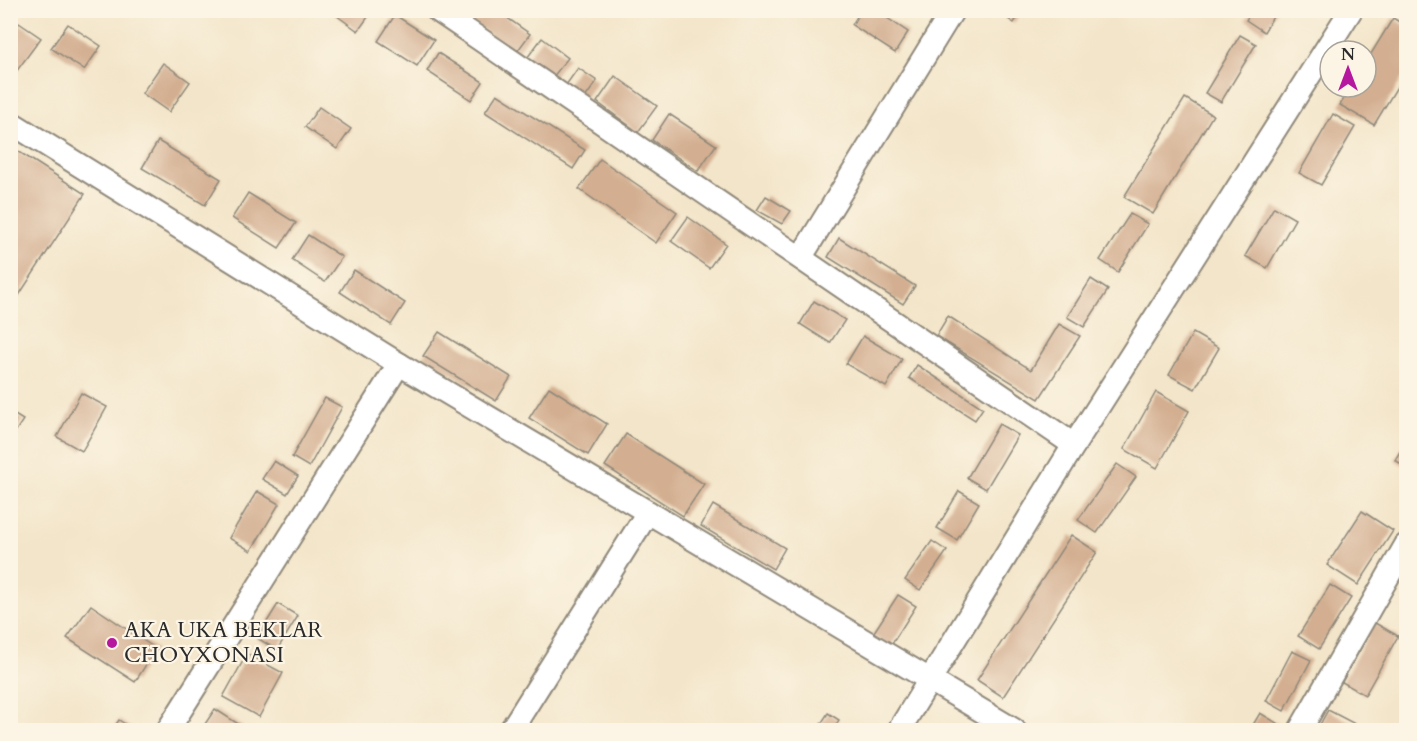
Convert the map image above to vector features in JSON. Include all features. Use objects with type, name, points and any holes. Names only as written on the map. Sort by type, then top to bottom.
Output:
[{"type":"street","points":[[437,10],[1074,446]]},
{"type":"street","points":[[899,730],[1074,446],[1351,10]]},
{"type":"street","points":[[801,257],[948,12]]},
{"type":"street","points":[[10,122],[399,364],[1014,730]]},
{"type":"street","points":[[168,730],[399,364]]},
{"type":"street","points":[[512,730],[648,512]]},
{"type":"street","points":[[1300,730],[1407,545]]},
{"type":"building","points":[[329,10],[373,10],[358,31]]},
{"type":"building","points":[[455,10],[496,10],[530,34],[516,53]]},
{"type":"building","points":[[861,10],[875,10],[908,32],[895,53],[852,25]]},
{"type":"building","points":[[995,10],[1022,10],[1014,23]]},
{"type":"building","points":[[1252,10],[1277,10],[1264,32],[1246,20]]},
{"type":"building","points":[[395,15],[434,40],[417,66],[378,41]]},
{"type":"building","points":[[1393,18],[1406,26],[1406,72],[1374,125],[1340,105],[1344,99],[1378,99],[1378,42]]},
{"type":"building","points":[[19,23],[41,38],[10,80],[10,34]]},
{"type":"building","points":[[68,24],[101,46],[84,70],[51,48]]},
{"type":"building","points":[[1240,35],[1256,44],[1221,102],[1205,93]]},
{"type":"building","points":[[542,38],[568,58],[553,77],[527,58]]},
{"type":"building","points":[[438,53],[483,82],[471,100],[427,71]]},
{"type":"building","points":[[163,63],[190,82],[169,112],[142,93]]},
{"type":"building","points":[[578,68],[597,81],[585,98],[566,85]]},
{"type":"building","points":[[615,76],[657,106],[638,132],[597,102]]},
{"type":"building","points":[[497,94],[585,150],[573,169],[485,112]]},
{"type":"building","points":[[1185,98],[1213,115],[1153,214],[1124,197]]},
{"type":"building","points":[[319,107],[351,129],[337,149],[305,127]]},
{"type":"building","points":[[669,114],[716,145],[698,171],[652,140]]},
{"type":"building","points":[[1333,114],[1355,127],[1321,185],[1299,173]]},
{"type":"building","points":[[158,141],[221,179],[205,205],[142,168]]},
{"type":"building","points":[[10,146],[85,194],[10,309]]},
{"type":"building","points":[[600,159],[677,212],[656,243],[579,189]]},
{"type":"building","points":[[248,193],[296,223],[279,248],[232,218]]},
{"type":"building","points":[[766,196],[791,211],[782,224],[757,210]]},
{"type":"building","points":[[1274,207],[1295,219],[1267,268],[1245,256]]},
{"type":"building","points":[[1130,214],[1148,224],[1118,272],[1100,260]]},
{"type":"building","points":[[688,217],[726,244],[709,268],[671,241]]},
{"type":"building","points":[[308,235],[342,257],[325,282],[292,260]]},
{"type":"building","points":[[839,238],[915,286],[903,304],[828,257]]},
{"type":"building","points":[[354,270],[405,303],[391,325],[340,292]]},
{"type":"building","points":[[1091,279],[1108,290],[1084,327],[1067,317]]},
{"type":"building","points":[[814,301],[845,320],[830,343],[800,324]]},
{"type":"building","points":[[948,316],[1031,370],[1059,324],[1080,336],[1039,399],[936,336]]},
{"type":"building","points":[[439,332],[511,377],[496,401],[423,356]]},
{"type":"building","points":[[1193,333],[1219,348],[1195,389],[1169,375]]},
{"type":"building","points":[[863,336],[902,359],[886,387],[846,364]]},
{"type":"building","points":[[917,365],[983,408],[975,420],[909,378]]},
{"type":"building","points":[[549,387],[607,424],[588,455],[529,418]]},
{"type":"building","points":[[1156,392],[1189,411],[1157,468],[1124,449]]},
{"type":"building","points":[[81,393],[107,407],[82,451],[57,437]]},
{"type":"building","points":[[325,398],[342,407],[309,467],[292,457]]},
{"type":"building","points":[[10,412],[23,420],[10,440]]},
{"type":"building","points":[[999,424],[1018,435],[986,489],[967,478]]},
{"type":"building","points":[[626,434],[704,484],[683,516],[605,466]]},
{"type":"building","points":[[1406,441],[1406,467],[1395,460]]},
{"type":"building","points":[[274,461],[298,476],[287,494],[262,479]]},
{"type":"building","points":[[1117,464],[1136,477],[1097,533],[1078,520]]},
{"type":"building","points":[[257,491],[279,504],[251,551],[229,538]]},
{"type":"building","points":[[959,491],[979,503],[957,540],[937,528]]},
{"type":"building","points":[[713,505],[785,548],[773,569],[701,526]]},
{"type":"building","points":[[1362,511],[1393,531],[1358,585],[1327,565]]},
{"type":"building","points":[[1071,535],[1097,552],[1003,697],[977,680]]},
{"type":"building","points":[[932,541],[947,551],[920,590],[905,580]]},
{"type":"building","points":[[1330,585],[1351,598],[1319,649],[1298,636]]},
{"type":"building","points":[[898,595],[916,606],[890,647],[872,635]]},
{"type":"building","points":[[278,604],[298,616],[277,650],[257,638]]},
{"type":"building","name":"AKA UKA BEKLAR CHOYXONASI","points":[[91,605],[156,649],[135,682],[67,638]]},
{"type":"building","points":[[1375,623],[1398,636],[1365,695],[1342,682]]},
{"type":"building","points":[[1292,651],[1311,660],[1284,711],[1266,701]]},
{"type":"building","points":[[247,654],[283,673],[259,717],[223,697]]},
{"type":"building","points":[[215,709],[243,727],[241,730],[201,730]]},
{"type":"building","points":[[1328,710],[1355,724],[1351,730],[1317,730]]},
{"type":"building","points":[[828,713],[839,720],[833,730],[817,730]]},
{"type":"building","points":[[1260,713],[1280,725],[1277,730],[1250,730]]},
{"type":"building","points":[[119,720],[134,730],[112,730]]},
{"type":"place","name":"AKA UKA BEKLAR CHOYXONASI","points":[[112,643]]}]
